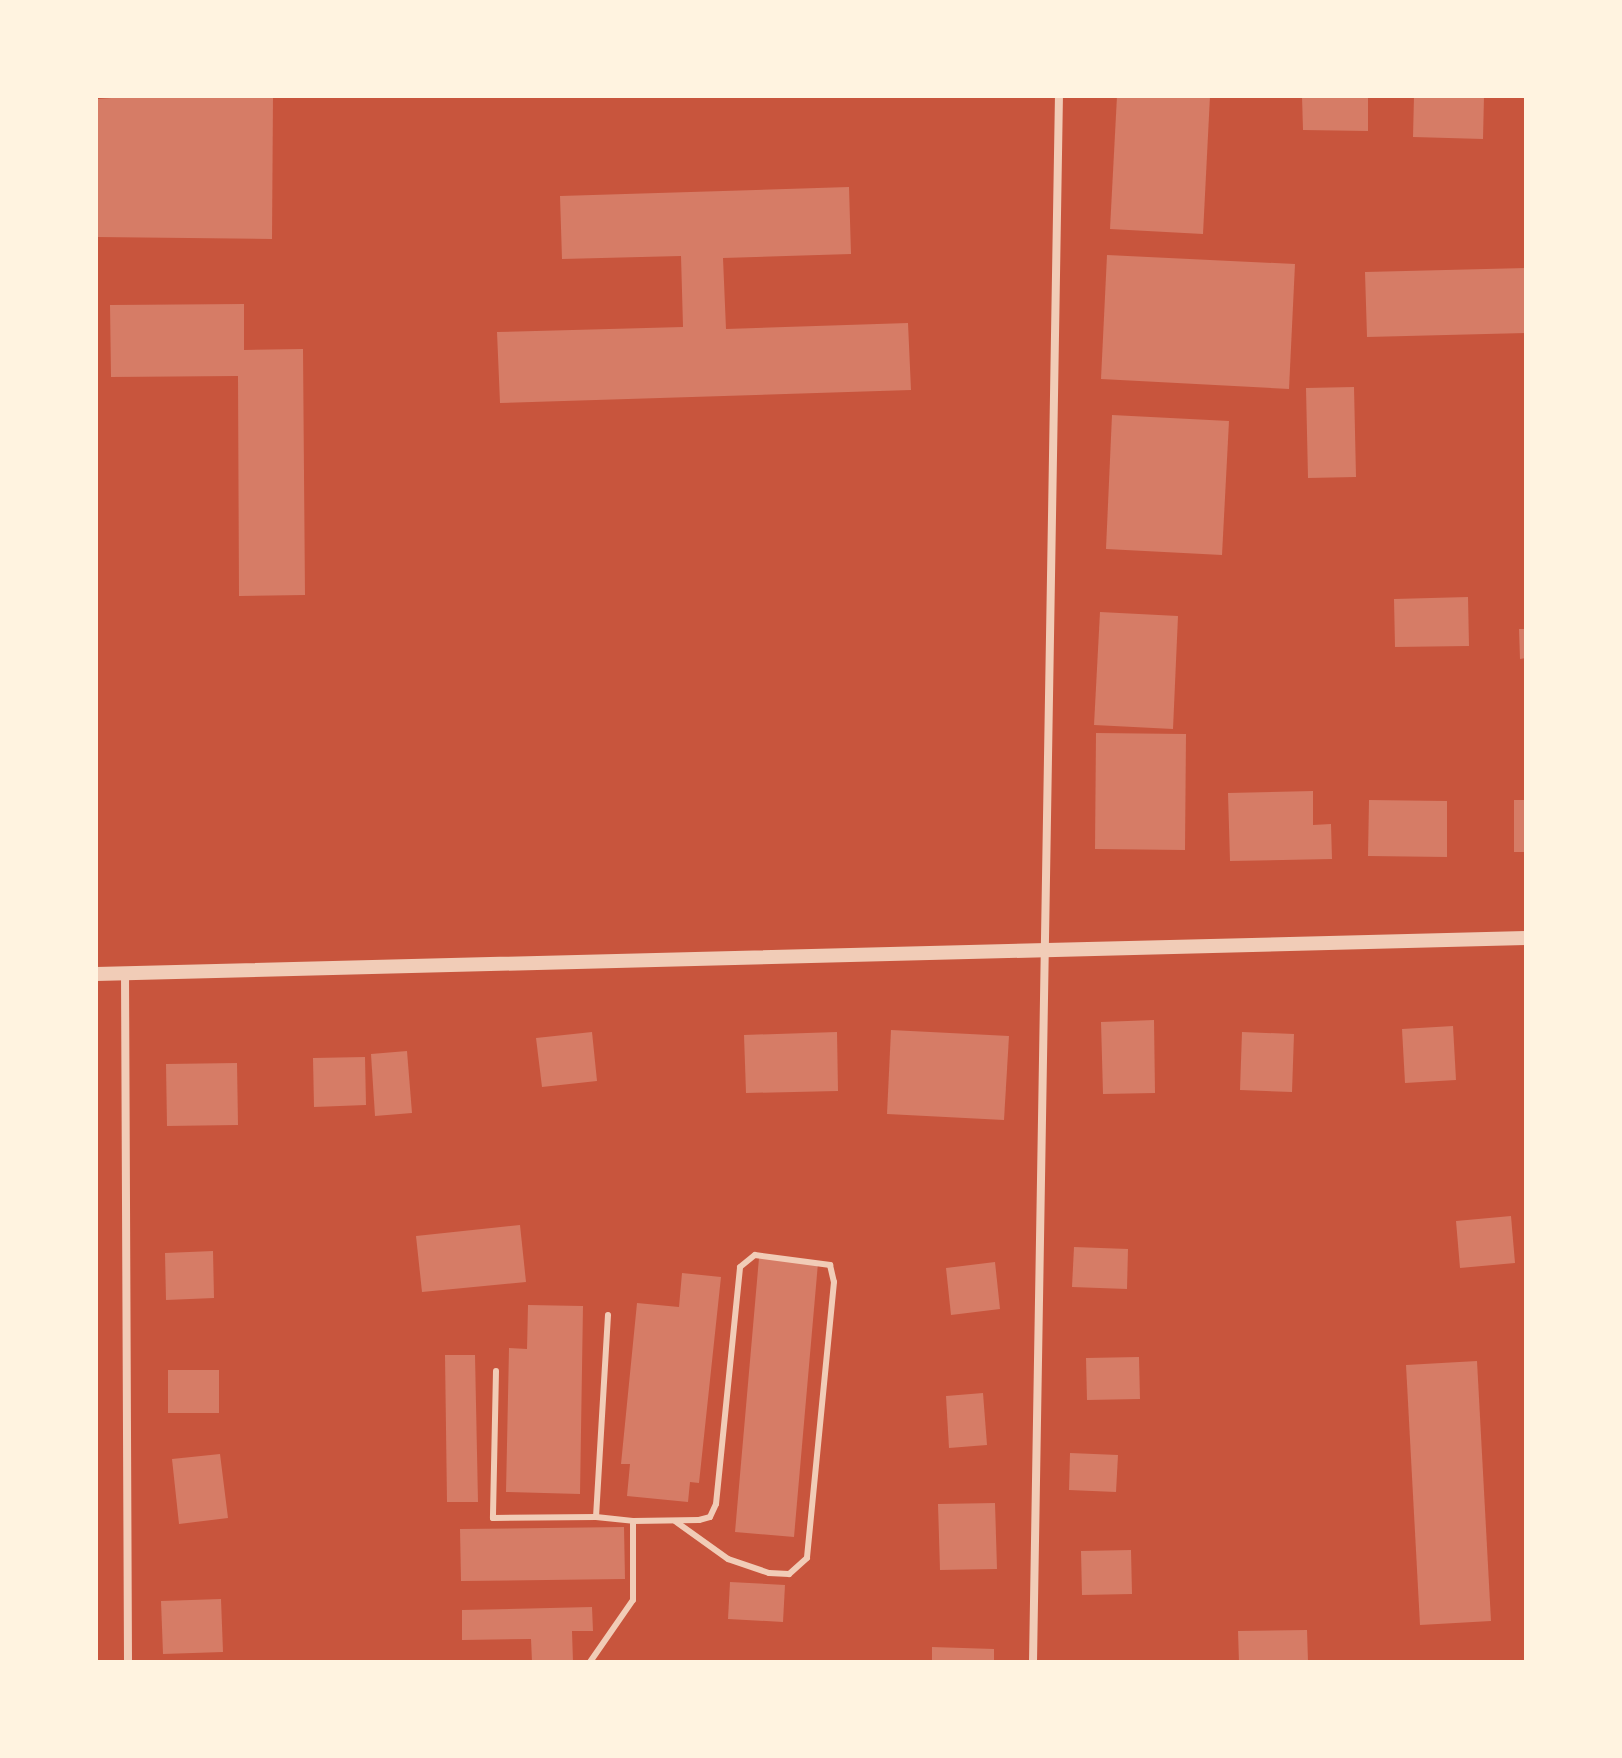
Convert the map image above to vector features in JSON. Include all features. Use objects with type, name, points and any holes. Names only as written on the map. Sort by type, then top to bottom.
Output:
[{"type":"street","points":[[1033,1662],[1059,96]]},
{"type":"street","points":[[96,974],[1526,938]]},
{"type":"street","points":[[125,973],[128,1662]]},
{"type":"lane","points":[[496,1371],[493,1518],[596,1517],[675,1521],[710,1517],[716,1504],[740,1267],[755,1255],[830,1265],[834,1282],[807,1558],[789,1574],[769,1573],[728,1559],[675,1521]]},
{"type":"lane","points":[[596,1517],[608,1315]]},
{"type":"lane","points":[[590,1662],[633,1600],[633,1521]]},
{"type":"building","points":[[273,96],[272,239],[96,237],[98,99]]},
{"type":"building","points":[[1117,96],[1210,96],[1203,234],[1110,229]]},
{"type":"building","points":[[1302,96],[1368,96],[1368,131],[1303,130]]},
{"type":"building","points":[[1414,96],[1484,96],[1483,139],[1413,137]]},
{"type":"building","points":[[849,187],[851,254],[723,258],[726,329],[908,323],[911,390],[500,403],[497,332],[683,327],[681,256],[562,259],[560,196]]},
{"type":"building","points":[[1107,255],[1295,264],[1289,389],[1101,379]]},
{"type":"building","points":[[1526,268],[1526,333],[1367,337],[1365,272]]},
{"type":"building","points":[[244,304],[244,350],[303,349],[305,595],[239,596],[238,376],[111,377],[110,305]]},
{"type":"building","points":[[1354,387],[1356,477],[1308,478],[1306,388]]},
{"type":"building","points":[[1112,415],[1229,421],[1222,555],[1106,549]]},
{"type":"building","points":[[1468,597],[1469,646],[1395,647],[1394,599]]},
{"type":"building","points":[[1100,612],[1178,616],[1173,729],[1094,725]]},
{"type":"building","points":[[1519,629],[1526,629],[1526,658],[1520,659]]},
{"type":"building","points":[[1096,733],[1186,734],[1185,850],[1095,849]]},
{"type":"building","points":[[1313,791],[1313,825],[1331,824],[1332,859],[1230,861],[1228,793]]},
{"type":"building","points":[[1369,800],[1447,801],[1447,857],[1368,856]]},
{"type":"building","points":[[1514,800],[1526,800],[1526,852],[1514,852]]},
{"type":"building","points":[[1154,1020],[1155,1093],[1103,1094],[1101,1022]]},
{"type":"building","points":[[1453,1026],[1456,1080],[1405,1083],[1402,1029]]},
{"type":"building","points":[[891,1030],[1009,1036],[1004,1120],[887,1114]]},
{"type":"building","points":[[592,1032],[597,1081],[542,1087],[536,1038]]},
{"type":"building","points":[[837,1032],[838,1091],[746,1093],[744,1035]]},
{"type":"building","points":[[1242,1032],[1294,1034],[1292,1092],[1240,1090]]},
{"type":"building","points":[[407,1051],[412,1113],[375,1116],[371,1054]]},
{"type":"building","points":[[365,1057],[366,1105],[314,1107],[313,1058]]},
{"type":"building","points":[[237,1063],[238,1125],[167,1126],[166,1064]]},
{"type":"building","points":[[1511,1216],[1515,1263],[1460,1268],[1456,1221]]},
{"type":"building","points":[[520,1225],[526,1282],[422,1292],[416,1236]]},
{"type":"building","points":[[1074,1247],[1128,1249],[1127,1289],[1072,1287]]},
{"type":"building","points":[[213,1251],[214,1298],[166,1300],[165,1253]]},
{"type":"building","points":[[759,1258],[818,1263],[794,1537],[735,1532]]},
{"type":"building","points":[[995,1262],[1000,1309],[951,1315],[946,1268]]},
{"type":"building","points":[[682,1273],[721,1277],[699,1483],[690,1482],[688,1502],[627,1496],[630,1464],[621,1464],[637,1303],[679,1307]]},
{"type":"building","points":[[528,1305],[583,1306],[580,1494],[506,1492],[509,1348],[527,1349]]},
{"type":"building","points":[[445,1355],[475,1355],[478,1502],[447,1502]]},
{"type":"building","points":[[1139,1357],[1140,1399],[1087,1400],[1086,1358]]},
{"type":"building","points":[[1477,1361],[1491,1621],[1420,1625],[1406,1365]]},
{"type":"building","points":[[168,1370],[219,1370],[219,1413],[168,1413]]},
{"type":"building","points":[[983,1393],[987,1445],[949,1448],[946,1396]]},
{"type":"building","points":[[1070,1453],[1118,1455],[1116,1492],[1069,1490]]},
{"type":"building","points":[[220,1454],[228,1518],[179,1524],[172,1459]]},
{"type":"building","points":[[995,1503],[997,1569],[940,1570],[938,1504]]},
{"type":"building","points":[[624,1527],[625,1579],[461,1581],[460,1529]]},
{"type":"building","points":[[1131,1550],[1132,1594],[1082,1595],[1081,1551]]},
{"type":"building","points":[[730,1582],[785,1585],[783,1622],[728,1619]]},
{"type":"building","points":[[221,1599],[223,1652],[163,1654],[161,1601]]},
{"type":"building","points":[[592,1607],[593,1631],[572,1631],[573,1662],[532,1662],[531,1639],[462,1640],[462,1610]]},
{"type":"building","points":[[1307,1630],[1308,1662],[1239,1662],[1238,1631]]},
{"type":"building","points":[[932,1647],[994,1649],[994,1662],[932,1662]]}]
